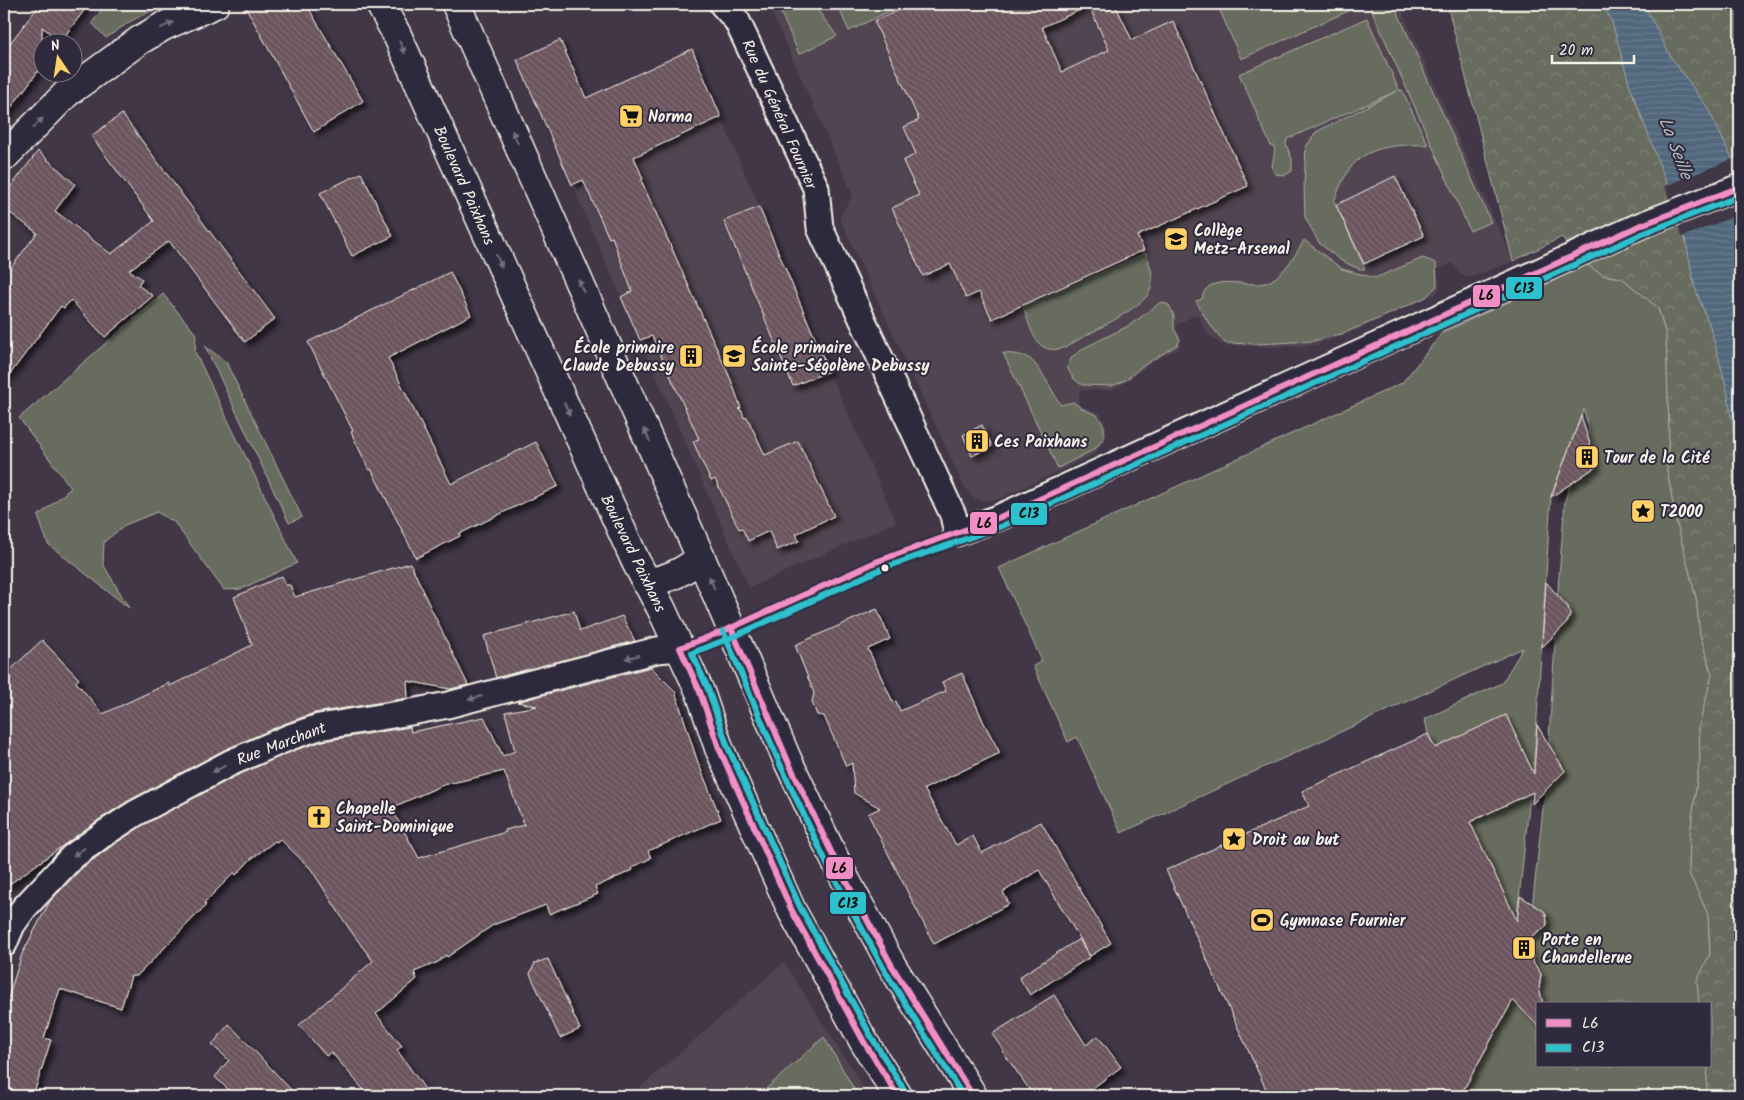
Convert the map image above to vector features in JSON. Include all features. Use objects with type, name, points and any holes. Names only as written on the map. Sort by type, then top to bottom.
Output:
[{"type":"main road","points":[[4,157],[68,93],[134,44],[164,26],[215,4]]},
{"type":"main road","name":"Boulevard Paixhans","points":[[380,4],[397,35],[646,582],[661,608],[700,692],[719,748],[792,911],[864,1042],[898,1096]]},
{"type":"main road","points":[[456,4],[701,558],[787,759],[836,862],[892,966],[973,1096]]},
{"type":"main road","points":[[646,582],[659,581],[677,574],[701,558]]},
{"type":"street","name":"Rue du Général Fournier","points":[[722,4],[737,21],[816,188],[820,228],[953,515],[957,533],[1006,514],[1639,226],[1740,187]]},
{"type":"street","name":"Rue Marchant","points":[[6,929],[72,857],[104,833],[136,813],[230,763],[290,737],[320,727],[448,705],[657,650],[680,648]]},
{"type":"shaded area","name":"Collège Metz-Arsenal","points":[[768,4],[1399,4],[1513,261],[1469,278],[1461,275],[1452,263],[1437,269],[1440,286],[1436,294],[1346,335],[1315,345],[1281,347],[1222,345],[1208,335],[1197,314],[1176,325],[1182,339],[1179,349],[1153,361],[1112,390],[1080,390],[1078,405],[1100,413],[1106,425],[1106,438],[1093,455],[999,499],[983,501],[974,499],[963,485],[839,217],[853,195]]},
{"type":"shaded area","name":"École primaire Sainte-Ségolène Debussy","points":[[721,117],[829,371],[896,522],[749,588],[572,185]]},
{"type":"shaded area","points":[[784,962],[869,1096],[630,1096]]},
{"type":"green space","points":[[106,4],[165,4],[131,21],[106,38],[92,23]]},
{"type":"green space","points":[[777,4],[813,4],[837,36],[799,54]]},
{"type":"green space","points":[[837,4],[904,4],[849,31]]},
{"type":"green space","points":[[1217,4],[1364,4],[1241,59]]},
{"type":"green space","points":[[1369,4],[1394,4],[1491,222],[1470,231]]},
{"type":"green space","points":[[1447,4],[1603,4],[1612,22],[1630,86],[1665,179],[1686,242],[1695,288],[1710,326],[1727,389],[1740,471],[1740,1049],[1737,1096],[1706,1096],[1708,1068],[1712,1068],[1712,1002],[1699,1002],[1697,981],[1710,954],[1708,914],[1689,873],[1690,834],[1700,758],[1699,726],[1712,675],[1700,634],[1696,597],[1676,520],[1667,470],[1669,430],[1666,335],[1658,308],[1622,278],[1603,275],[1573,256],[1562,237],[1513,261]]},
{"type":"green space","points":[[1644,4],[1740,4],[1740,175],[1707,107],[1670,56]]},
{"type":"green space","points":[[1367,18],[1399,90],[1402,90],[1428,145],[1394,146],[1372,152],[1354,164],[1345,176],[1334,201],[1365,269],[1359,269],[1340,260],[1319,243],[1305,217],[1306,147],[1316,132],[1397,91],[1287,139],[1286,144],[1292,159],[1292,171],[1285,175],[1276,174],[1272,169],[1274,146],[1271,146],[1259,122],[1259,118],[1239,74]]},
{"type":"green space","points":[[1304,240],[1342,269],[1375,278],[1423,258],[1436,263],[1437,286],[1426,297],[1341,334],[1313,341],[1258,344],[1225,343],[1208,322],[1196,301],[1202,299],[1205,290],[1211,285],[1229,282],[1258,284],[1271,281],[1288,265]]},
{"type":"green space","points":[[1146,253],[1152,281],[1150,291],[1137,305],[1113,321],[1066,347],[1047,349],[1036,340],[1023,307]]},
{"type":"green space","points":[[1573,256],[1603,275],[1622,278],[1658,308],[1666,335],[1669,430],[1667,470],[1676,520],[1696,597],[1700,634],[1712,675],[1699,726],[1700,758],[1690,834],[1689,873],[1708,914],[1710,954],[1698,985],[1699,1002],[1541,1002],[1538,998],[1541,994],[1541,974],[1533,964],[1535,933],[1545,928],[1547,918],[1544,911],[1532,908],[1546,782],[1553,783],[1565,771],[1555,755],[1548,754],[1556,628],[1567,622],[1571,613],[1568,605],[1557,601],[1565,501],[1573,474],[1583,475],[1597,466],[1592,448],[1584,445],[1589,431],[1584,409],[1551,496],[1535,749],[1512,964],[1503,989],[1536,1024],[1536,1068],[1574,1068],[1577,1070],[1578,1068],[1708,1068],[1706,1096],[1462,1096],[1502,1020],[1502,890],[1428,734],[1425,719],[1502,683],[1523,648],[1121,833],[1077,737],[1068,742],[1033,666],[1042,661],[999,568],[1402,383],[1442,333],[1575,271]]},
{"type":"green space","points":[[163,294],[196,334],[195,352],[297,563],[241,589],[224,590],[174,522],[157,512],[125,525],[104,542],[103,564],[129,608],[48,544],[38,516],[71,488],[19,418]]},
{"type":"green space","points":[[1161,302],[1169,305],[1174,316],[1174,329],[1180,340],[1177,345],[1141,367],[1126,380],[1112,386],[1082,385],[1073,378],[1067,367],[1072,357],[1084,348],[1130,325]]},
{"type":"green space","points":[[205,346],[226,362],[302,517],[289,523]]},
{"type":"green space","points":[[1003,353],[1020,355],[1030,359],[1042,374],[1061,405],[1073,402],[1097,415],[1104,426],[1104,438],[1095,449],[1058,468]]},
{"type":"green space","points":[[824,1037],[858,1096],[758,1096]]},
{"type":"water","name":"La Seille","points":[[1603,4],[1644,4],[1670,56],[1707,107],[1740,175],[1740,471],[1727,389],[1710,326],[1695,288],[1686,242],[1665,179],[1630,86],[1612,22]]},
{"type":"pier","points":[[1735,158],[1740,169],[1740,214],[1682,237],[1665,186]]},
{"type":"building","points":[[40,4],[89,4],[68,32],[49,32],[42,27],[42,32],[32,32],[32,79],[4,117],[4,51]]},
{"type":"building","points":[[244,4],[306,4],[363,101],[314,132]]},
{"type":"building","points":[[913,4],[1115,4],[1132,40],[1173,21],[1248,186],[1137,236],[1144,250],[992,319],[979,292],[966,298],[950,264],[923,276],[892,208],[919,195],[903,161],[916,154],[904,127],[919,120],[874,21]],"holes":[[[1089,6],[1109,50],[1062,72],[1042,27]]]},
{"type":"building","points":[[560,40],[586,98],[692,49],[721,117],[634,157],[643,179],[641,180],[731,380],[741,408],[738,409],[742,411],[744,418],[747,417],[765,455],[798,441],[834,516],[796,534],[799,541],[777,550],[769,531],[748,541],[742,528],[739,529],[715,479],[711,481],[700,458],[693,441],[699,439],[652,336],[640,340],[621,297],[632,291],[612,237],[609,238],[583,180],[572,185],[517,60]]},
{"type":"building","points":[[122,114],[275,319],[245,342],[169,241],[129,270],[142,279],[138,285],[153,296],[105,337],[71,300],[64,308],[61,306],[4,382],[4,277],[37,233],[4,208],[4,196],[38,151],[75,184],[55,211],[111,254],[154,221],[91,136]]},
{"type":"building","points":[[361,173],[393,236],[352,256],[320,193]]},
{"type":"building","points":[[1395,176],[1424,236],[1364,264],[1336,205]]},
{"type":"building","points":[[759,207],[829,371],[793,386],[724,221]]},
{"type":"building","points":[[450,272],[471,315],[388,358],[451,484],[536,442],[558,486],[459,534],[460,536],[416,558],[371,469],[369,470],[351,432],[353,431],[308,342]]},
{"type":"building","points":[[1581,416],[1597,466],[1551,497]]},
{"type":"building","name":"Ces Paixhans","points":[[982,425],[992,446],[972,456],[963,435]]},
{"type":"building","points":[[410,563],[468,685],[450,689],[407,681],[408,698],[314,713],[224,750],[128,801],[4,888],[4,676],[42,640],[79,679],[76,682],[103,714],[169,683],[170,686],[252,645],[234,597],[282,576],[286,585],[290,585],[295,597]]},
{"type":"building","points":[[1546,582],[1568,607],[1570,615],[1567,623],[1542,647]]},
{"type":"building","points":[[877,609],[890,639],[868,649],[893,702],[896,701],[900,711],[946,691],[942,682],[962,673],[984,723],[1000,753],[924,789],[956,845],[973,836],[982,853],[1041,822],[1111,943],[1090,956],[1039,870],[1003,892],[1009,904],[934,944],[868,814],[880,808],[854,793],[852,763],[846,766],[824,716],[817,715],[812,702],[814,693],[795,645]]},
{"type":"building","points":[[574,611],[580,631],[622,616],[635,641],[496,678],[484,636]]},
{"type":"building","points":[[651,667],[675,691],[697,760],[721,819],[648,851],[651,858],[632,868],[633,870],[595,887],[598,894],[549,914],[546,905],[493,925],[447,957],[446,955],[438,962],[414,972],[417,979],[376,1014],[402,1046],[397,1050],[430,1096],[369,1096],[331,1052],[326,1056],[299,1025],[373,961],[350,930],[311,869],[280,839],[251,859],[236,875],[234,873],[204,903],[206,905],[137,976],[131,976],[121,1008],[60,989],[44,1038],[51,1040],[33,1096],[4,1096],[4,1011],[22,954],[50,901],[82,868],[143,825],[236,776],[295,750],[323,741],[410,727],[411,732],[484,717],[503,756],[515,751],[505,712],[537,706],[517,702]],"holes":[[[504,771],[524,825],[419,858],[391,808],[443,785]]]},
{"type":"building","points":[[1506,715],[1534,774],[1537,725],[1565,771],[1532,804],[1533,792],[1470,822],[1517,921],[1520,896],[1544,911],[1546,915],[1546,927],[1526,941],[1533,956],[1533,962],[1541,974],[1539,988],[1542,1002],[1536,1002],[1536,1024],[1513,1000],[1460,1096],[1269,1096],[1166,870],[1309,806],[1302,791],[1428,734],[1435,748]]},
{"type":"building","points":[[1079,939],[1090,957],[1030,995],[1019,977]]},
{"type":"building","points":[[548,959],[580,1029],[560,1038],[530,974],[535,963]]},
{"type":"building","points":[[1054,995],[1086,1045],[1098,1036],[1121,1067],[1082,1096],[1034,1096],[992,1034]]},
{"type":"building","points":[[229,1024],[297,1096],[235,1096],[215,1077],[229,1060],[212,1045]]},
{"type":"transit line","name":"L6","points":[[898,1096],[864,1042],[792,911],[719,748],[700,692],[680,648],[731,628],[878,561],[998,518],[1639,226],[1740,187]]},
{"type":"transit line","name":"C13","points":[[905,1091],[872,1038],[800,907],[727,745],[708,689],[692,653],[735,636],[881,569],[1002,526],[1642,234],[1740,196]]},
{"type":"transit line","name":"L6","points":[[731,628],[787,759],[836,862],[892,966],[973,1096]]},
{"type":"transit line","name":"C13","points":[[723,631],[779,762],[828,866],[885,971],[963,1096]]},
{"type":"place","name":"Norma","points":[[631,116]]},
{"type":"place","name":"Collège Metz-Arsenal","points":[[1176,239]]},
{"type":"place","name":"École primaire Claude Debussy","points":[[691,356]]},
{"type":"place","name":"École primaire Sainte-Ségolène Debussy","points":[[734,356]]},
{"type":"place","name":"Ces Paixhans","points":[[977,441]]},
{"type":"place","name":"Tour de la Cité","points":[[1587,457]]},
{"type":"place","name":"T2000","points":[[1643,511]]},
{"type":"place","name":"Chapelle Saint-Dominique","points":[[319,817]]},
{"type":"place","name":"Droit au but","points":[[1234,839]]},
{"type":"place","name":"Gymnase Fournier","points":[[1262,920]]},
{"type":"place","name":"Porte en Chandellerue","points":[[1524,948]]}]
